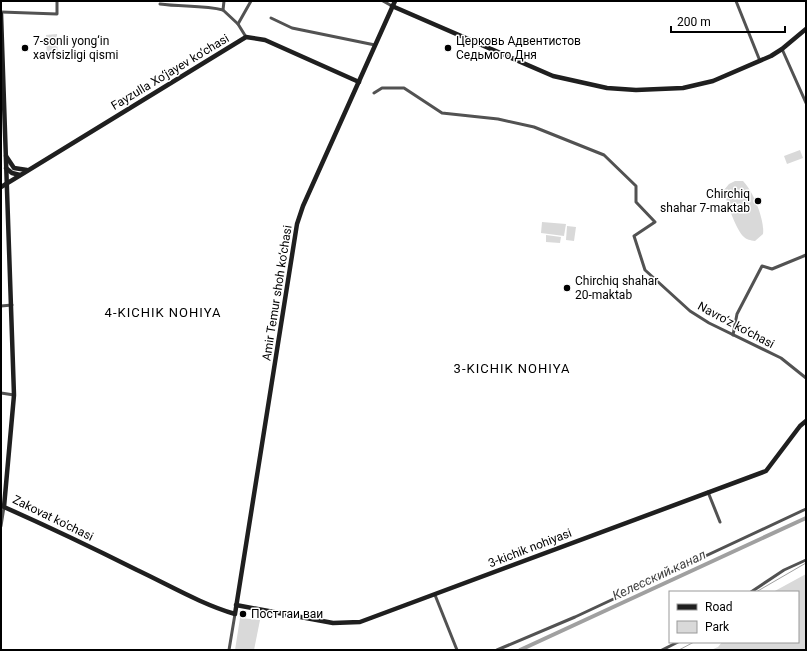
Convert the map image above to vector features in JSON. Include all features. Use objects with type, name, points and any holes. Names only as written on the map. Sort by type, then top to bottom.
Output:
[{"type":"main road","name":"Amir Temur shoh ko‘chasi","points":[[235,614],[297,224],[303,206],[394,4]]},
{"type":"main road","points":[[394,4],[553,76],[607,88],[651,90],[694,86],[713,81],[760,61],[782,49],[806,29]]},
{"type":"main road","name":"Zakovat ko'chasi","points":[[1,13],[3,138],[6,168],[12,306],[14,395],[3,507],[58,531],[219,610],[235,614]]},
{"type":"main road","name":"Fayzulla Xo‘jayev ko‘chasi","points":[[1,187],[246,37],[265,40],[359,82]]},
{"type":"main road","points":[[5,155],[14,168],[28,170]]},
{"type":"main road","points":[[6,168],[12,173],[20,175]]},
{"type":"main road","name":"3-kichik nohiyasi","points":[[236,605],[333,623],[352,624],[435,595],[766,471],[800,426],[806,421]]},
{"type":"street","points":[[1,13],[57,14],[57,1]]},
{"type":"street","points":[[223,10],[224,1]]},
{"type":"street","points":[[238,24],[251,1]]},
{"type":"street","points":[[383,1],[394,4]]},
{"type":"street","points":[[736,1],[760,61]]},
{"type":"street","points":[[160,4],[201,8],[211,7],[223,10],[238,24],[246,37]]},
{"type":"street","points":[[271,18],[292,28],[375,44]]},
{"type":"street","points":[[782,49],[806,103]]},
{"type":"street","name":"Navro‘z ko‘chasi","points":[[374,93],[382,88],[404,88],[442,113],[498,119],[534,127],[604,155],[636,186],[636,202],[655,222],[634,236],[645,270],[690,311],[709,323],[781,358],[806,378]]},
{"type":"street","points":[[734,335],[737,314],[762,266],[772,269],[806,255]]},
{"type":"street","points":[[1,306],[12,306]]},
{"type":"street","points":[[1,393],[14,395]]},
{"type":"street","points":[[708,492],[720,522]]},
{"type":"street","points":[[1,526],[3,507]]},
{"type":"street","points":[[497,650],[575,617],[806,509]]},
{"type":"street","points":[[752,591],[784,570],[806,560]]},
{"type":"street","points":[[435,595],[456,650]]},
{"type":"street","points":[[229,650],[235,614]]},
{"type":"street","points":[[662,650],[676,643]]},
{"type":"green space","points":[[57,34],[58,58],[47,58],[46,35]]},
{"type":"green space","points":[[800,150],[803,158],[787,164],[784,156]]},
{"type":"green space","points":[[735,181],[743,181],[747,186],[754,198],[760,214],[763,234],[755,241],[744,237],[729,208],[724,190],[729,184]]},
{"type":"green space","points":[[542,222],[566,224],[564,236],[541,233]]},
{"type":"green space","points":[[567,226],[576,227],[574,241],[566,240]]},
{"type":"green space","points":[[546,235],[561,237],[560,243],[546,242]]},
{"type":"green space","points":[[806,574],[806,650],[711,650],[718,647],[721,643],[799,643],[799,591],[775,591]]},
{"type":"green space","points":[[240,618],[260,620],[254,650],[235,650]]},
{"type":"waterway","name":"Келесский канал","points":[[520,650],[806,518]]},
{"type":"waterway","points":[[758,591],[806,563]]},
{"type":"waterway","points":[[679,650],[692,643]]},
{"type":"place","name":"7-sonli yong‘in xavfsizligi qismi","points":[[25,48]]},
{"type":"place","name":"Церковь Адвентистов Седьмого Дня","points":[[448,48]]},
{"type":"place","name":"Chirchiq shahar 7-maktab","points":[[758,201]]},
{"type":"place","name":"Chirchiq shahar 20-maktab","points":[[567,288]]},
{"type":"place","name":"Пост гаи ваи","points":[[243,614]]},
{"type":"district","name":"4-KICHIK NOHIYA","points":[[163,312]]},
{"type":"district","name":"3-KICHIK NOHIYA","points":[[512,368]]}]
